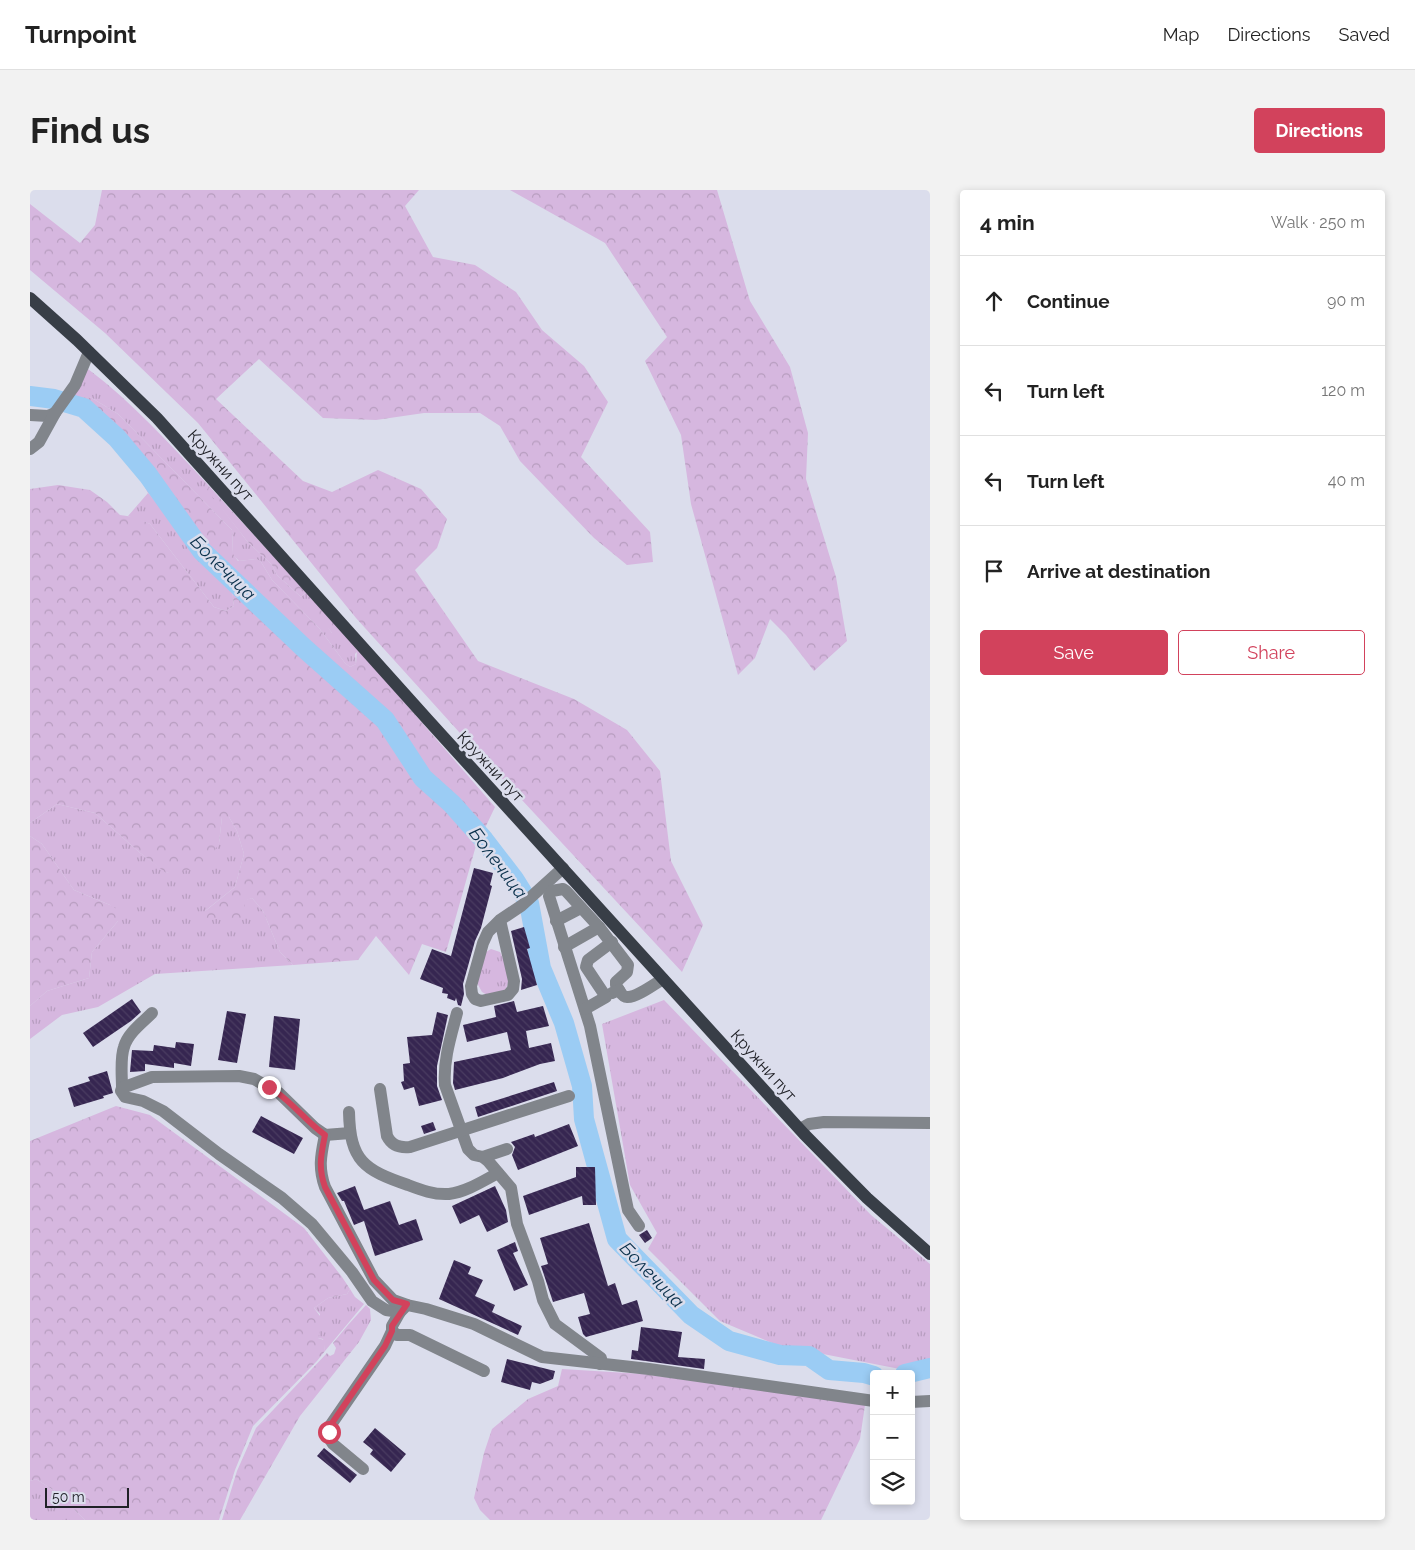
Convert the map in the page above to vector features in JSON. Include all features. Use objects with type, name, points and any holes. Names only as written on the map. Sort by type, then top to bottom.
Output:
[{"type":"main road","name":"Кружни пут","points":[[30,298],[157,418],[428,720],[800,1129],[867,1198],[930,1254]]},
{"type":"street","points":[[30,449],[39,442],[75,385],[89,352]]},
{"type":"street","points":[[30,415],[48,416],[56,413]]},
{"type":"street","points":[[500,920],[514,981],[513,989],[508,994],[481,1001],[475,999],[471,986],[488,932],[500,920],[521,906],[563,868]]},
{"type":"street","points":[[639,1226],[628,1210],[586,1009],[556,921],[549,896],[552,891],[562,889],[599,927],[628,964],[627,972],[616,982],[616,986],[623,996],[627,998],[633,996],[663,979]]},
{"type":"street","points":[[556,921],[581,908]]},
{"type":"street","points":[[564,947],[599,927]]},
{"type":"street","points":[[606,997],[586,967],[586,963],[612,942]]},
{"type":"street","points":[[586,1009],[619,990]]},
{"type":"street","points":[[152,1013],[137,1028],[123,1048],[121,1091],[125,1097],[143,1102],[163,1111],[282,1198],[312,1224],[352,1272],[372,1301],[386,1310],[403,1308],[426,1309],[474,1324],[542,1357],[649,1369],[870,1400]]},
{"type":"street","points":[[457,1013],[444,1066],[444,1076],[445,1085],[468,1149],[474,1155],[483,1157],[488,1161],[511,1188],[517,1224],[543,1300],[555,1324],[601,1358],[600,1364]]},
{"type":"street","points":[[122,1088],[152,1076],[239,1076],[254,1080],[279,1093],[315,1128],[325,1135],[350,1133]]},
{"type":"street","points":[[380,1090],[387,1136],[390,1142],[403,1148],[569,1096]]},
{"type":"street","points":[[349,1112],[350,1133],[354,1146],[362,1162],[380,1176],[434,1194],[460,1192],[498,1174]]},
{"type":"street","points":[[800,1129],[809,1124],[824,1122],[930,1123]]},
{"type":"street","points":[[325,1135],[320,1164],[321,1176],[325,1187],[374,1280],[403,1308]]},
{"type":"street","points":[[483,1157],[507,1149]]},
{"type":"street","points":[[363,1470],[333,1444],[330,1438],[330,1426],[385,1346],[392,1331],[392,1326],[403,1308]]},
{"type":"street","points":[[392,1331],[397,1335],[410,1336],[484,1371]]},
{"type":"street","points":[[915,1402],[930,1401]]},
{"type":"green space","points":[[102,190],[419,190],[405,206],[433,257],[475,265],[516,292],[542,330],[584,366],[608,402],[581,457],[650,532],[653,562],[627,565],[594,538],[520,461],[500,426],[480,413],[424,413],[376,420],[323,418],[259,359],[216,399],[303,481],[332,492],[378,470],[421,489],[447,519],[437,548],[415,570],[478,661],[574,699],[627,730],[660,771],[671,861],[703,925],[682,972],[469,743],[356,618],[198,423],[105,333],[30,270],[30,204],[80,243],[95,225]]},
{"type":"green space","points":[[510,190],[717,190],[750,301],[790,367],[808,433],[806,479],[836,577],[847,641],[814,671],[786,635],[770,619],[755,658],[738,675],[691,504],[681,435],[645,361],[667,337],[605,243]]},
{"type":"green space","points":[[88,369],[136,410],[209,486],[208,490],[247,541],[272,565],[277,575],[301,597],[306,592],[332,633],[340,630],[359,650],[355,654],[356,664],[350,667],[345,663],[319,628],[272,580],[261,562],[256,559],[239,561],[233,555],[232,530],[118,414],[92,398],[84,397],[79,411],[63,409]]},
{"type":"green space","points":[[84,397],[92,398],[118,414],[232,530],[233,554],[238,561],[257,559],[261,562],[272,580],[319,628],[350,667],[356,664],[357,650],[359,650],[495,807],[475,849],[446,952],[422,944],[409,975],[376,936],[358,960],[293,965],[280,952],[263,911],[252,898],[244,901],[246,914],[237,921],[206,918],[204,912],[235,887],[244,854],[237,831],[229,817],[222,817],[219,843],[205,868],[166,873],[95,813],[57,804],[30,823],[30,489],[58,485],[90,490],[107,502],[120,515],[134,517],[150,524],[214,607],[226,611],[234,606],[231,581],[203,556],[148,493],[132,463],[79,411]]},
{"type":"green space","points":[[209,486],[306,592],[301,597],[277,575],[272,565],[247,541],[207,490]]},
{"type":"green space","points":[[148,493],[203,556],[231,581],[234,606],[226,611],[214,607],[150,524],[128,516]]},
{"type":"green space","points":[[313,600],[340,630],[337,633],[332,633],[309,605]]},
{"type":"green space","points":[[57,804],[95,813],[139,852],[167,873],[219,843],[222,817],[229,817],[237,831],[244,854],[235,887],[205,911],[252,898],[263,911],[280,952],[293,965],[155,974],[98,1007],[62,1015],[30,1039],[30,1006],[47,991],[89,978],[92,952],[118,921],[110,905],[74,890],[42,844],[30,836],[30,823]]},
{"type":"green space","points":[[30,836],[42,844],[74,890],[120,911],[118,921],[92,952],[89,978],[47,991],[30,1006]]},
{"type":"green space","points":[[491,949],[500,952],[509,975],[505,990],[487,995],[482,992],[477,983],[486,952]]},
{"type":"green space","points":[[664,1000],[871,1215],[930,1264],[930,1363],[905,1370],[777,1345],[720,1321],[648,1249],[657,1233],[630,1185],[602,1024]]},
{"type":"green space","points":[[116,1106],[150,1115],[304,1228],[350,1289],[347,1294],[328,1298],[314,1308],[323,1320],[318,1338],[324,1340],[325,1351],[253,1426],[235,1470],[219,1520],[85,1520],[55,1491],[36,1479],[30,1481],[30,1141]]},
{"type":"green space","points":[[350,1289],[355,1297],[364,1304],[325,1351],[323,1339],[318,1338],[320,1314],[314,1308],[328,1298],[347,1294]]},
{"type":"green space","points":[[366,1305],[370,1309],[371,1320],[359,1342],[358,1326],[348,1325]]},
{"type":"green space","points":[[359,1324],[359,1342],[300,1416],[240,1520],[222,1520],[237,1471],[256,1428],[327,1353],[330,1356],[334,1354],[336,1348],[333,1343],[348,1325]]},
{"type":"green space","points":[[562,1369],[644,1374],[865,1405],[860,1439],[821,1520],[490,1520],[480,1510],[474,1498],[484,1453],[492,1429],[528,1399],[558,1386]]},
{"type":"green space","points":[[36,1479],[55,1491],[85,1520],[30,1520],[30,1481]]},
{"type":"building","points":[[474,868],[493,873],[490,885],[492,886],[463,984],[464,994],[461,1006],[458,1005],[456,998],[455,1001],[447,998],[448,994],[442,993],[443,988],[420,979],[432,949],[451,956]]},
{"type":"building","points":[[524,927],[530,948],[527,949],[537,985],[521,990],[522,979],[511,931]]},
{"type":"building","points":[[132,999],[141,1012],[93,1047],[83,1033]]},
{"type":"building","points":[[514,1001],[517,1012],[543,1006],[549,1026],[526,1031],[529,1048],[551,1043],[555,1061],[540,1064],[503,1078],[455,1090],[453,1083],[454,1062],[511,1050],[507,1032],[467,1042],[463,1025],[496,1017],[494,1006]]},
{"type":"building","points":[[227,1011],[246,1014],[237,1063],[218,1060]]},
{"type":"building","points":[[437,1012],[448,1015],[437,1066],[437,1086],[442,1100],[419,1106],[414,1087],[404,1090],[401,1082],[404,1081],[403,1064],[410,1063],[407,1037],[432,1035]]},
{"type":"building","points":[[274,1016],[300,1019],[295,1070],[269,1067]]},
{"type":"building","points":[[176,1042],[194,1044],[191,1066],[174,1063],[174,1068],[145,1064],[145,1071],[130,1072],[132,1050],[153,1051],[154,1045],[175,1048]]},
{"type":"building","points":[[107,1071],[113,1093],[103,1096],[104,1098],[74,1107],[68,1088],[90,1081],[88,1077]]},
{"type":"building","points":[[554,1082],[557,1091],[478,1117],[475,1107]]},
{"type":"building","points":[[261,1116],[303,1138],[294,1154],[252,1132]]},
{"type":"building","points":[[433,1122],[436,1130],[424,1134],[421,1126]]},
{"type":"building","points":[[569,1124],[578,1146],[518,1170],[512,1155],[515,1147],[511,1142],[534,1134],[535,1137]]},
{"type":"building","points":[[576,1167],[595,1167],[596,1205],[583,1205],[582,1196],[529,1215],[523,1196],[576,1177]]},
{"type":"building","points":[[355,1186],[364,1210],[390,1201],[399,1225],[416,1219],[423,1240],[375,1256],[364,1221],[354,1225],[344,1201],[342,1201],[337,1193]]},
{"type":"building","points":[[495,1186],[506,1210],[508,1222],[487,1232],[479,1215],[460,1224],[452,1206]]},
{"type":"building","points":[[589,1223],[608,1286],[615,1283],[622,1305],[637,1300],[643,1321],[586,1337],[583,1334],[578,1317],[590,1314],[584,1293],[553,1302],[541,1266],[548,1264],[540,1238]]},
{"type":"building","points":[[647,1230],[652,1238],[645,1243],[639,1235]]},
{"type":"building","points":[[515,1242],[518,1251],[513,1253],[528,1285],[514,1291],[497,1250]]},
{"type":"building","points":[[454,1260],[471,1267],[468,1274],[483,1280],[475,1296],[495,1305],[492,1312],[522,1326],[518,1335],[439,1299]]},
{"type":"building","points":[[641,1327],[682,1332],[678,1357],[705,1359],[704,1369],[631,1359],[632,1350],[638,1351]]},
{"type":"building","points":[[507,1359],[555,1371],[553,1379],[540,1384],[532,1382],[530,1390],[501,1382]]},
{"type":"building","points":[[375,1428],[406,1454],[391,1472],[370,1454],[373,1450],[363,1442]]},
{"type":"building","points":[[324,1448],[357,1475],[350,1483],[317,1456]]},
{"type":"waterway","name":"Болечица","points":[[30,396],[54,399],[84,408],[117,438],[148,475],[202,551],[304,648],[385,720],[423,778],[452,804],[484,840],[514,879],[529,903],[541,968],[564,1023],[582,1086],[584,1119],[617,1239],[691,1315],[729,1341],[780,1355],[809,1356],[829,1370],[870,1375]]},
{"type":"waterway","name":"Болечица","points":[[915,1372],[930,1368]]},
{"type":"route","points":[[269,1087],[279,1093],[315,1128],[325,1135],[320,1164],[321,1176],[325,1187],[374,1280],[393,1300],[407,1304],[392,1326],[392,1331],[385,1346],[330,1426],[329,1432]]}]
